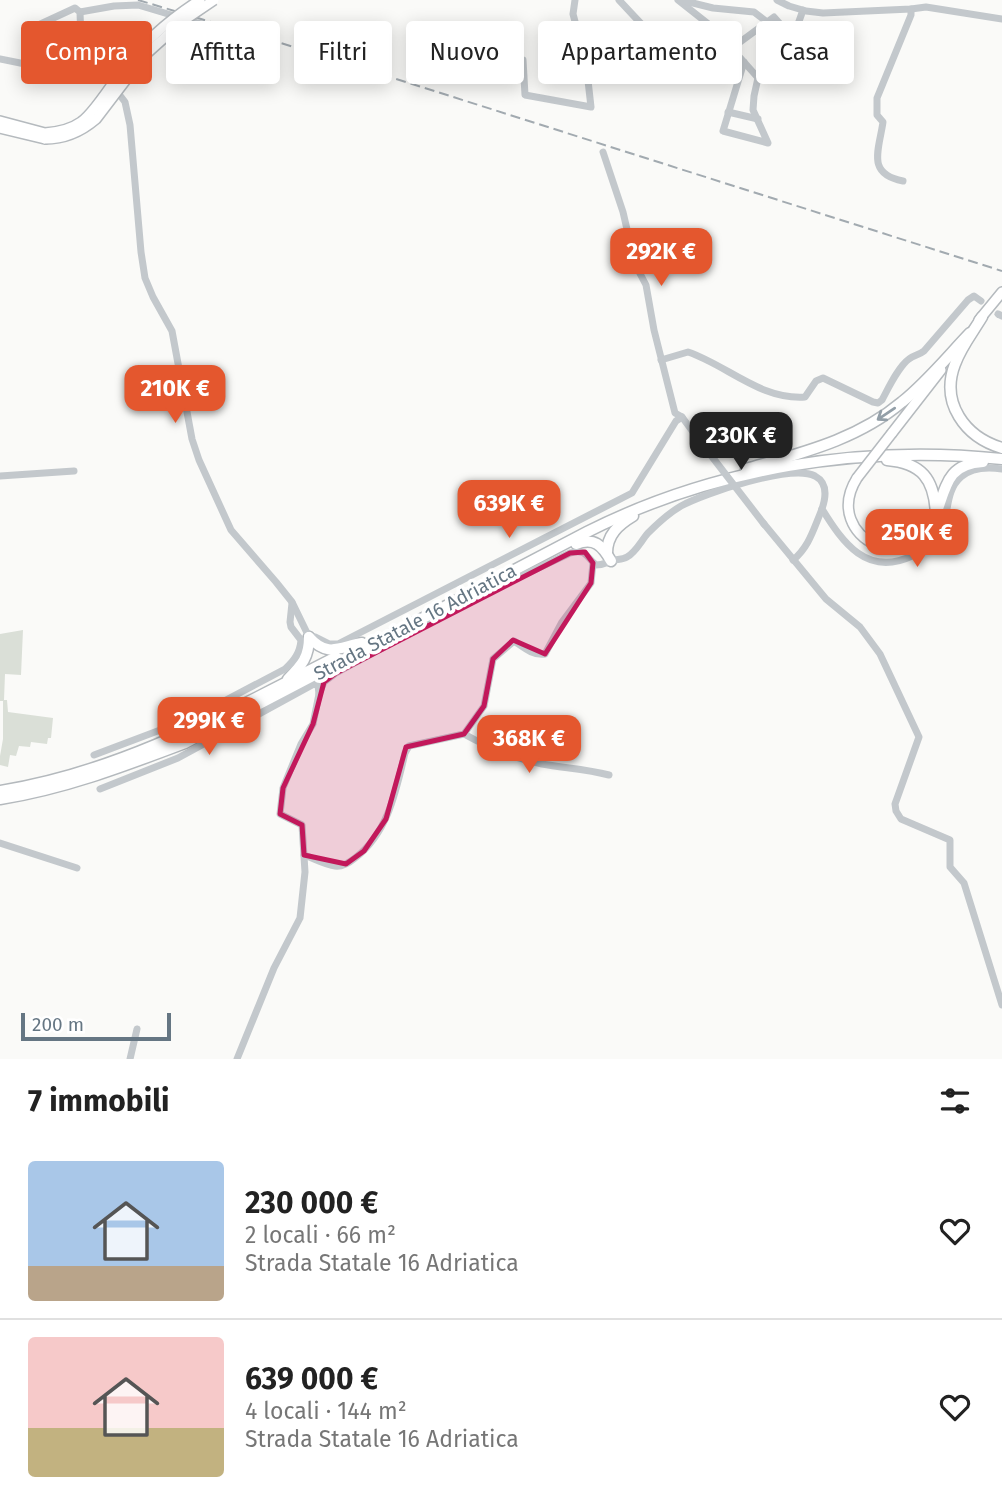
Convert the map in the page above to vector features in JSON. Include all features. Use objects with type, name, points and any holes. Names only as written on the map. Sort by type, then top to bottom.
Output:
[{"type":"highway","points":[[982,317],[955,365],[951,393],[956,411],[967,427],[984,441],[1002,450]]},
{"type":"highway","points":[[746,469],[825,446],[869,425],[905,400],[970,333]]},
{"type":"highway","name":"Strada Statale 16 Adriatica","points":[[0,791],[52,781],[110,764],[192,730],[611,514],[688,485],[802,457],[879,450],[1002,450]]},
{"type":"highway","name":"Strada Statale 16 Adriatica","points":[[0,799],[61,787],[185,743],[608,522],[659,501],[734,478],[785,466],[823,461],[932,454],[1002,461]]},
{"type":"highway","points":[[823,461],[887,460],[910,465],[921,472],[930,484],[935,496],[936,513]]},
{"type":"highway","points":[[936,513],[946,483],[956,471],[972,463],[1002,461]]},
{"type":"highway","points":[[609,557],[608,539],[613,533],[625,520],[659,501]]},
{"type":"highway","points":[[530,562],[585,540],[594,542],[609,557]]},
{"type":"highway","points":[[309,638],[327,650],[362,643]]},
{"type":"highway","points":[[281,685],[306,658],[309,638]]},
{"type":"main road","points":[[0,121],[45,136],[85,120],[141,48],[179,13],[200,0]]},
{"type":"main road","points":[[0,128],[61,138],[86,127],[144,56],[183,21],[214,0]]},
{"type":"main road","points":[[936,513],[929,530],[912,545],[894,549],[877,547],[862,537],[851,519],[850,496],[857,478],[1001,292]]},
{"type":"street","points":[[619,0],[639,21]]},
{"type":"street","points":[[680,0],[713,8],[754,12],[770,20]]},
{"type":"street","points":[[680,0],[705,21]]},
{"type":"street","points":[[777,0],[803,10],[823,13],[926,7],[1002,19]]},
{"type":"street","points":[[574,21],[576,1]]},
{"type":"street","points":[[79,12],[138,5],[191,21]]},
{"type":"street","points":[[742,41],[789,6]]},
{"type":"street","points":[[0,59],[30,65],[34,27],[75,8],[79,12],[83,47],[125,102],[130,124],[145,278],[172,331],[195,450],[231,530],[292,602],[309,638]]},
{"type":"street","points":[[903,181],[882,172],[877,162],[883,122],[877,115],[877,98],[911,15],[911,9]]},
{"type":"street","points":[[799,21],[803,10]]},
{"type":"street","points":[[742,60],[756,76]]},
{"type":"street","points":[[744,62],[723,131],[768,143],[753,110],[757,84]]},
{"type":"street","points":[[524,77],[525,94],[591,107],[588,84]]},
{"type":"street","points":[[728,112],[758,119]]},
{"type":"street","points":[[603,152],[623,212],[635,264],[646,285],[648,306],[676,413],[682,417],[826,599],[860,627],[880,654],[919,737],[895,804],[896,811],[901,819],[950,840],[950,867],[964,883],[1002,1005]]},
{"type":"street","points":[[661,360],[688,352],[772,393],[797,397],[805,397],[816,381],[823,378],[878,403],[905,362],[925,351],[968,300],[974,296],[981,301]]},
{"type":"street","points":[[304,626],[321,641],[338,644],[632,493],[676,421],[682,417]]},
{"type":"street","points":[[822,509],[847,545],[878,562],[896,562],[922,552],[933,543],[943,527],[951,490],[961,477],[974,470],[1002,469]]},
{"type":"street","points":[[0,476],[75,471]]},
{"type":"street","points":[[237,1059],[274,968],[300,918],[305,872],[302,825],[280,814],[283,788],[301,744],[313,724],[324,682],[335,673],[481,596],[570,553],[585,552],[593,563],[601,565],[609,557],[626,558],[672,512],[691,501],[718,490],[755,481],[789,474],[810,474],[822,482],[826,496],[808,542],[793,560]]},
{"type":"street","points":[[464,734],[484,706],[494,659],[514,641],[539,655],[545,654],[562,622],[591,583],[593,563]]},
{"type":"street","points":[[94,755],[192,718],[285,669],[295,660],[302,640],[291,627],[292,602]]},
{"type":"street","points":[[100,789],[178,758],[314,684],[318,685],[319,694]]},
{"type":"street","points":[[304,855],[334,866],[346,864],[365,851],[395,799],[409,746],[464,734],[512,756],[608,775]]},
{"type":"street","points":[[0,843],[77,868]]},
{"type":"street","points":[[130,1059],[137,1029]]},
{"type":"highlighted area","points":[[585,552],[593,563],[591,583],[545,654],[513,640],[493,659],[484,706],[464,734],[406,747],[386,819],[364,851],[346,864],[304,855],[302,825],[280,814],[283,788],[313,724],[324,682],[336,673],[570,553]]},
{"type":"shaded area","points":[[23,630],[21,675],[5,674],[4,700],[7,700],[8,712],[53,718],[51,738],[48,738],[47,744],[31,742],[30,747],[19,746],[16,756],[10,755],[8,767],[0,765],[3,701],[0,701],[0,634]]},
{"type":"railway","points":[[138,0],[327,57],[1002,271]]}]
